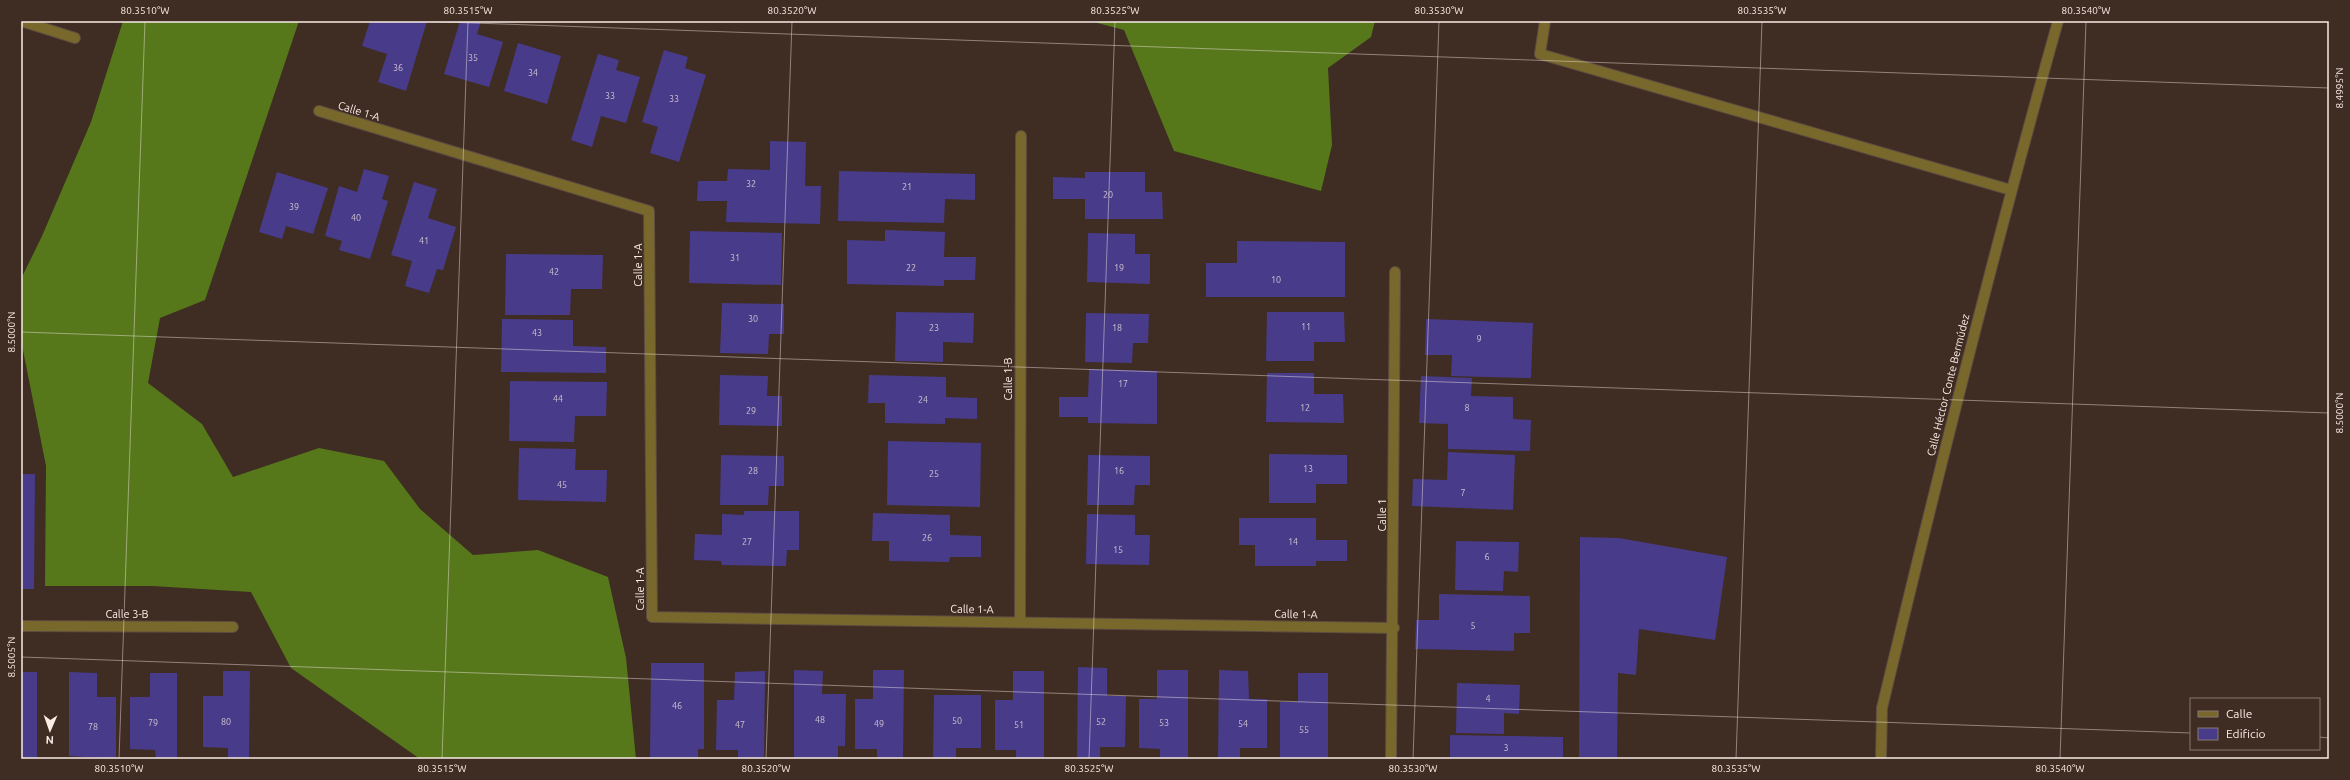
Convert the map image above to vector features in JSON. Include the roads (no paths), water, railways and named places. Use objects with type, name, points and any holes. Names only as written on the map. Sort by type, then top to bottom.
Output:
[{"type":"street","points":[[21,21],[75,38]]},
{"type":"street","points":[[1545,21],[1540,54],[2010,190]]},
{"type":"street","name":"Calle Héctor Conte Bermúdez","points":[[1881,759],[1882,708],[1961,382],[2010,190],[2058,21]]},
{"type":"street","name":"Calle 1-A","points":[[319,111],[649,211],[652,617],[1020,621],[1394,628]]},
{"type":"street","name":"Calle 1-B","points":[[1020,621],[1021,136]]},
{"type":"street","name":"Calle 1","points":[[1391,759],[1394,628],[1395,272]]},
{"type":"street","name":"Calle 3-B","points":[[21,626],[233,627]]}]
